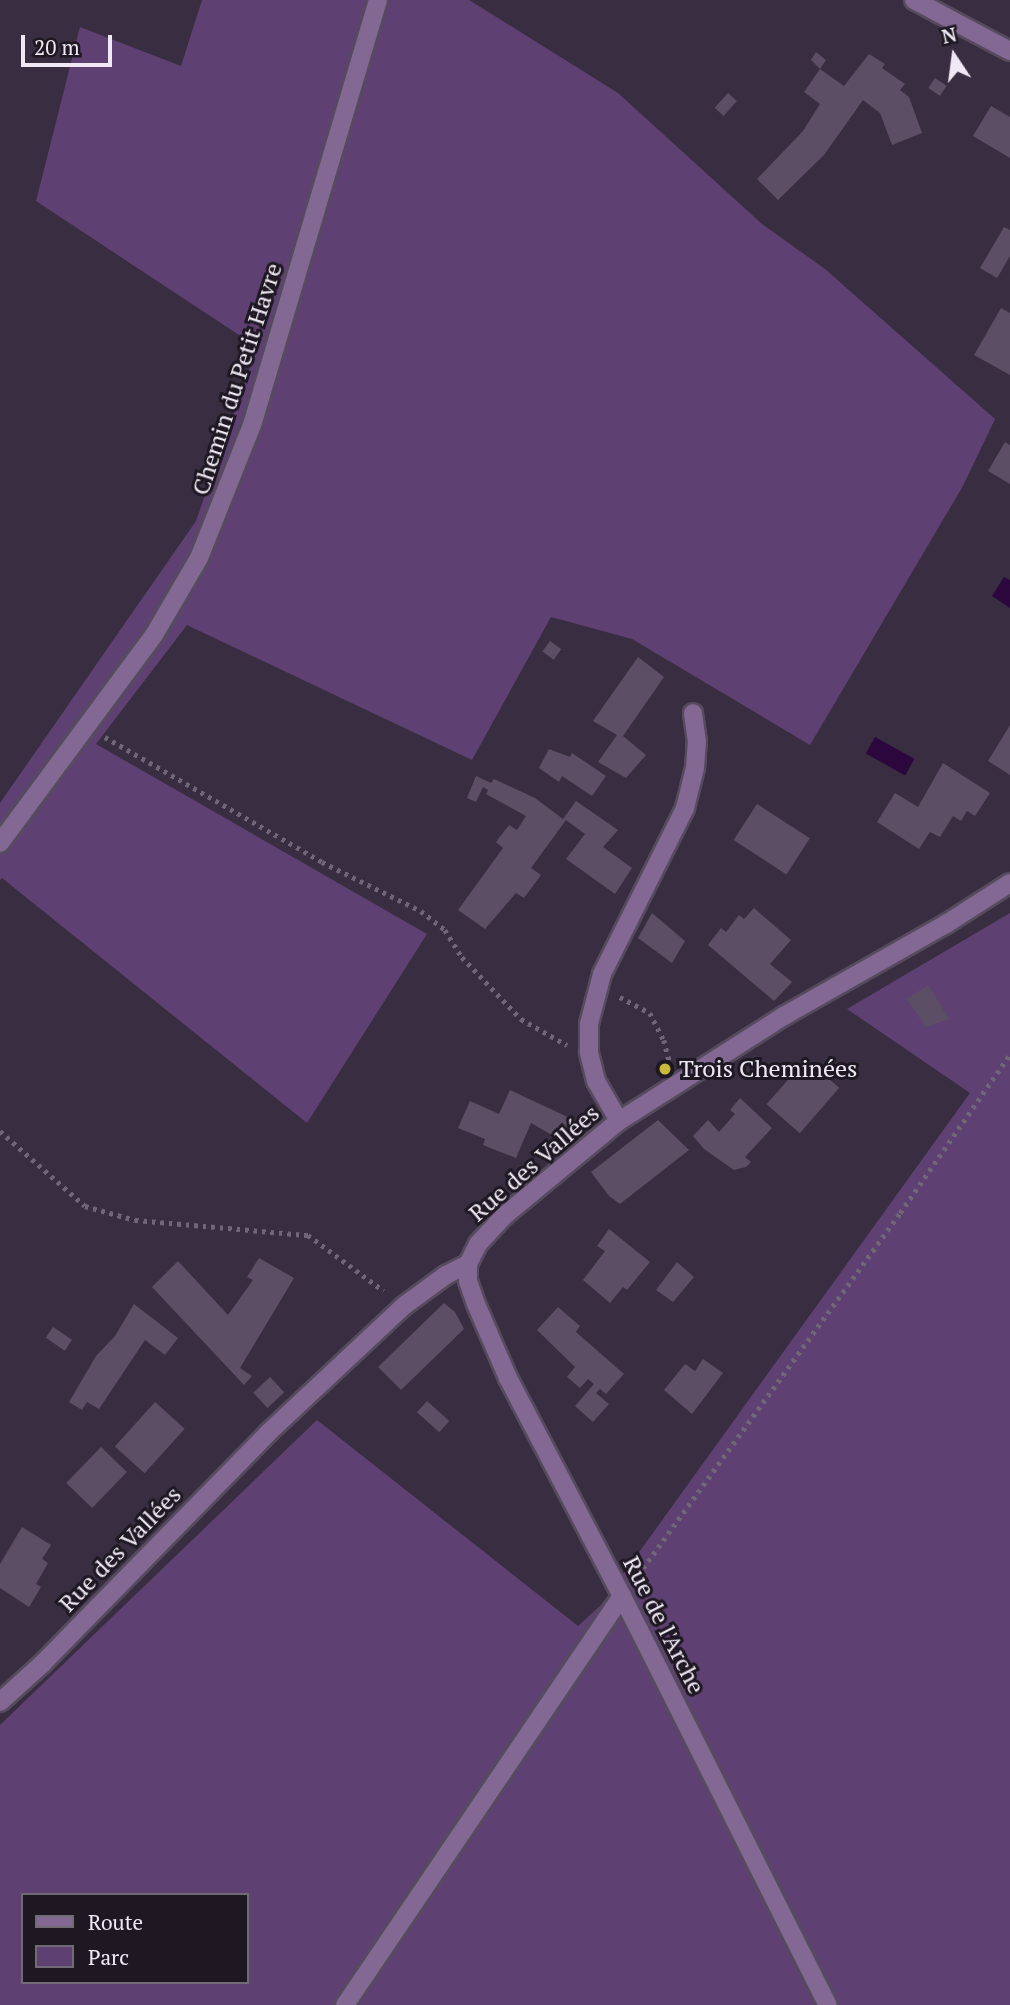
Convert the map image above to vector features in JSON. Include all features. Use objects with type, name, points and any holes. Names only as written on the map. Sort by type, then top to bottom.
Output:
[{"type":"street","name":"Chemin du Petit Havre","points":[[0,843],[154,635],[199,558],[227,493],[257,409],[378,0]]},
{"type":"street","points":[[914,0],[1010,51]]},
{"type":"street","points":[[620,1121],[596,1081],[589,1046],[589,1024],[602,974],[685,808],[695,768],[697,742],[693,713]]},
{"type":"street","name":"Rue des Vallées","points":[[0,1702],[43,1664],[268,1433],[405,1305],[446,1275],[468,1264],[478,1244],[504,1216],[620,1121],[784,1016],[946,924],[1010,883]]},
{"type":"street","name":"Rue de l'Arche","points":[[468,1264],[468,1281],[476,1304],[508,1378],[622,1596],[828,2005]]},
{"type":"street","points":[[345,2005],[622,1596]]},
{"type":"path","points":[[87,726],[322,862],[421,911],[445,929],[462,957],[521,1019],[567,1045],[589,1046]]},
{"type":"path","points":[[597,993],[626,999],[650,1013],[664,1040],[677,1085]]},
{"type":"path","points":[[622,1596],[900,1213],[1010,1054]]},
{"type":"path","points":[[0,1131],[85,1206],[135,1220],[308,1234],[361,1276],[405,1305]]},
{"type":"green space","points":[[202,0],[469,0],[618,93],[762,224],[825,269],[995,419],[963,486],[810,745],[632,639],[551,617],[472,760],[187,625],[96,744],[427,934],[307,1123],[2,878],[0,880],[0,803],[196,521],[257,347],[36,201],[80,27],[181,66]]},
{"type":"green space","points":[[1010,913],[1010,2005],[0,2005],[0,1725],[317,1420],[578,1626],[601,1605],[970,1093],[847,1009]]},
{"type":"shaded area","points":[[1004,577],[1010,580],[1010,608],[992,596]]},
{"type":"shaded area","points":[[875,737],[914,759],[905,775],[866,754]]},
{"type":"building","points":[[816,52],[826,60],[820,69],[811,60]]},
{"type":"building","points":[[869,54],[885,64],[882,68],[905,84],[900,90],[909,97],[922,133],[892,145],[880,113],[863,100],[824,155],[778,200],[757,179],[803,131],[820,104],[804,92],[820,69],[844,86]]},
{"type":"building","points":[[935,78],[947,86],[940,96],[928,88]]},
{"type":"building","points":[[728,93],[737,101],[724,116],[715,108]]},
{"type":"building","points":[[991,106],[1010,117],[1010,158],[973,136]]},
{"type":"building","points":[[1004,227],[1010,230],[1010,256],[997,278],[980,268]]},
{"type":"building","points":[[1001,308],[1010,313],[1010,375],[974,355]]},
{"type":"building","points":[[1005,442],[1010,445],[1010,484],[988,471]]},
{"type":"building","points":[[550,641],[561,649],[554,660],[542,652]]},
{"type":"building","points":[[638,657],[664,677],[623,736],[646,755],[626,778],[598,762],[617,735],[593,721]]},
{"type":"building","points":[[1010,725],[1010,775],[988,761]]},
{"type":"building","points":[[549,749],[570,757],[572,753],[606,776],[592,796],[562,776],[559,782],[539,768]]},
{"type":"building","points":[[943,763],[990,793],[975,816],[967,811],[961,821],[953,816],[940,837],[930,832],[919,849],[877,822],[895,793],[918,807]]},
{"type":"building","points":[[476,776],[491,783],[494,779],[535,798],[563,819],[576,801],[618,830],[603,847],[632,868],[615,894],[566,859],[585,834],[566,820],[531,868],[541,875],[524,898],[516,893],[485,929],[458,910],[503,848],[496,842],[509,825],[517,830],[526,816],[486,794],[488,790],[483,787],[476,802],[467,798]]},
{"type":"building","points":[[757,804],[810,838],[786,874],[734,840]]},
{"type":"building","points":[[754,908],[791,940],[770,964],[792,982],[774,1001],[708,945],[721,928],[726,932],[739,915],[744,919]]},
{"type":"building","points":[[652,913],[685,941],[672,963],[638,938]]},
{"type":"building","points":[[928,985],[949,1019],[926,1027],[907,999]]},
{"type":"building","points":[[806,1059],[839,1088],[800,1133],[767,1104]]},
{"type":"building","points":[[510,1090],[576,1121],[564,1142],[531,1123],[516,1158],[483,1145],[485,1139],[458,1128],[470,1101],[499,1114]]},
{"type":"building","points":[[740,1098],[772,1128],[745,1157],[751,1162],[746,1167],[734,1170],[704,1149],[693,1136],[708,1120],[719,1132],[735,1114],[730,1110]]},
{"type":"building","points":[[658,1120],[689,1150],[620,1204],[609,1196],[591,1172]]},
{"type":"building","points":[[609,1229],[650,1262],[627,1290],[623,1287],[610,1303],[583,1280],[605,1251],[597,1246]]},
{"type":"building","points":[[259,1258],[294,1278],[240,1368],[252,1376],[244,1385],[152,1287],[178,1261],[228,1315],[253,1280],[247,1277]]},
{"type":"building","points":[[677,1262],[694,1277],[673,1302],[656,1290]]},
{"type":"building","points":[[444,1303],[455,1312],[464,1329],[401,1390],[378,1367]]},
{"type":"building","points":[[134,1304],[178,1338],[165,1355],[145,1340],[99,1409],[87,1402],[82,1410],[69,1402],[96,1356],[115,1336]]},
{"type":"building","points":[[558,1307],[580,1326],[576,1332],[624,1374],[606,1394],[600,1389],[596,1393],[609,1404],[593,1422],[575,1406],[594,1384],[588,1379],[580,1388],[567,1377],[575,1367],[537,1330]]},
{"type":"building","points":[[53,1327],[72,1340],[65,1351],[46,1338]]},
{"type":"building","points":[[703,1359],[723,1373],[692,1414],[664,1390],[685,1364],[695,1371]]},
{"type":"building","points":[[270,1377],[284,1392],[268,1408],[253,1393]]},
{"type":"building","points":[[427,1401],[449,1421],[439,1432],[417,1412]]},
{"type":"building","points":[[155,1402],[185,1429],[145,1473],[115,1447]]},
{"type":"building","points":[[101,1447],[127,1472],[92,1508],[66,1483]]},
{"type":"building","points":[[22,1527],[51,1545],[42,1559],[48,1563],[36,1584],[41,1587],[29,1607],[0,1588],[0,1564]]},
{"type":"place","name":"Trois Cheminées","points":[[665,1069]]}]
